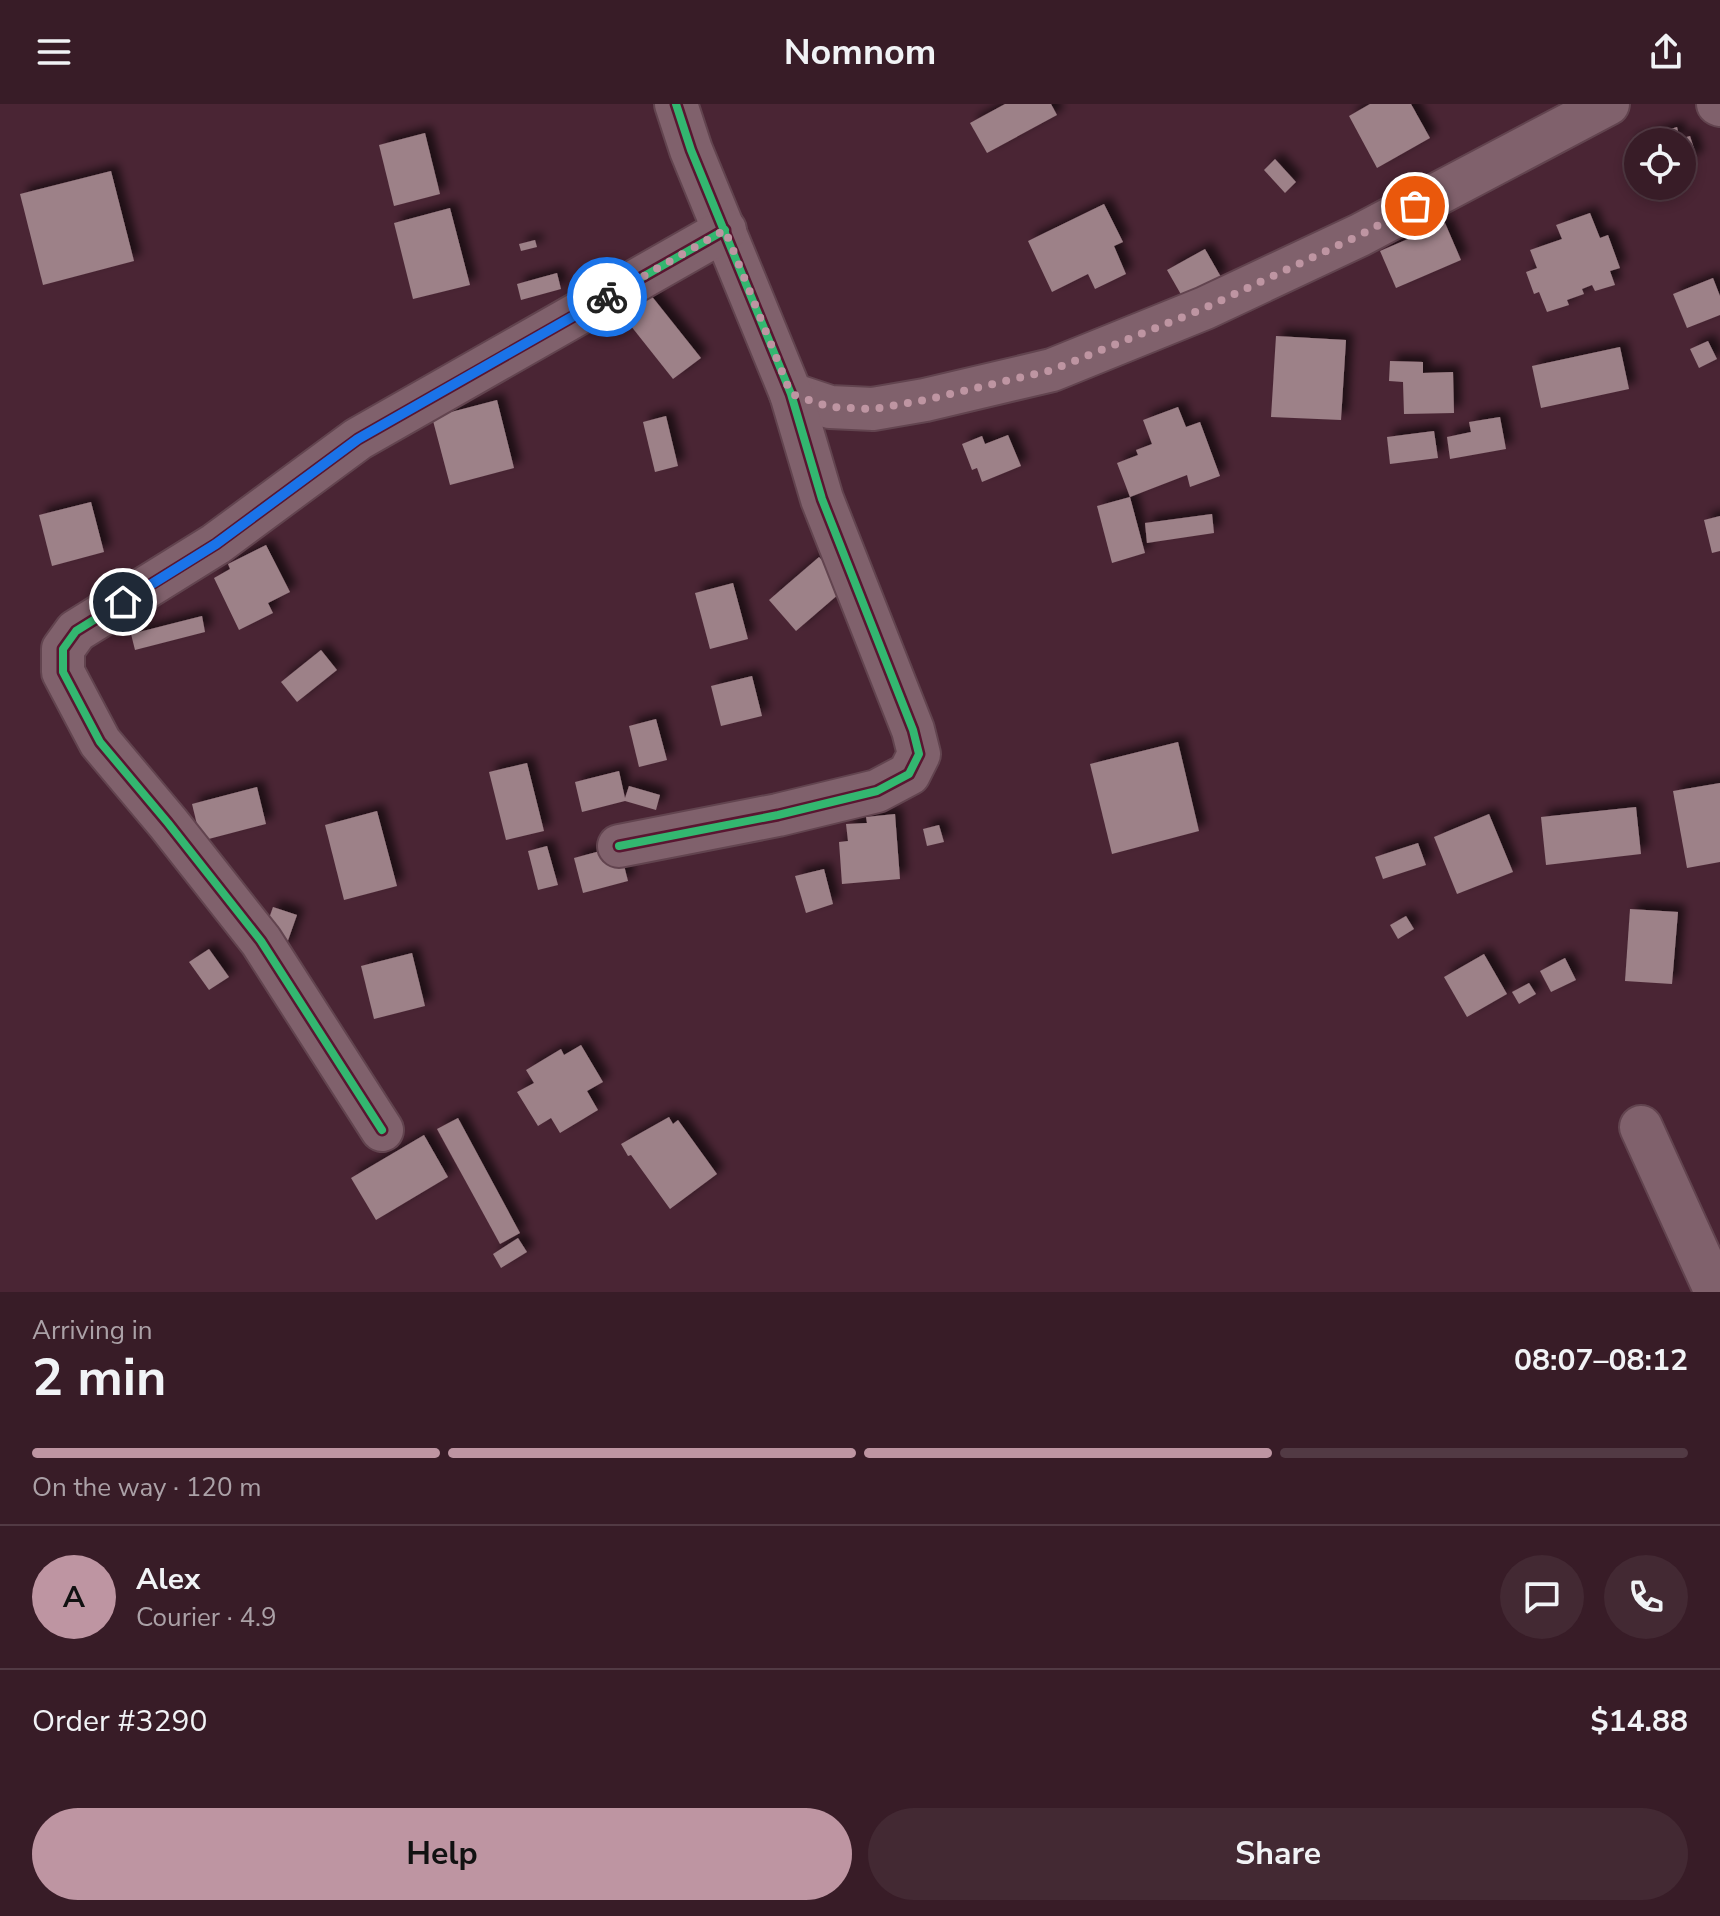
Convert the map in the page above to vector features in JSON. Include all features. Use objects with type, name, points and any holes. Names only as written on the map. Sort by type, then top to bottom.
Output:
[{"type":"street","points":[[619,846],[778,815],[877,791],[909,774],[919,754],[913,730],[822,499],[791,394],[691,150],[676,104]]},
{"type":"street","points":[[791,394],[830,407],[873,409],[1052,370],[1205,308],[1346,242],[1608,104]]},
{"type":"street","points":[[382,1130],[261,941],[100,742],[63,672],[63,649],[76,631],[216,544],[358,439],[725,230]]},
{"type":"street","points":[[1641,1127],[1716,1292]]},
{"type":"building","points":[[1005,104],[1051,104],[1057,115],[987,153],[970,123]]},
{"type":"building","points":[[1370,104],[1411,104],[1430,138],[1377,168],[1349,116]]},
{"type":"building","points":[[425,133],[440,194],[394,206],[379,145]]},
{"type":"building","points":[[1275,159],[1296,182],[1285,193],[1264,170]]},
{"type":"building","points":[[111,171],[134,261],[43,285],[20,194]]},
{"type":"building","points":[[1104,204],[1123,242],[1114,246],[1126,274],[1095,289],[1088,274],[1052,292],[1028,241]]},
{"type":"building","points":[[450,208],[470,285],[413,299],[394,223]]},
{"type":"building","points":[[1590,213],[1600,238],[1608,235],[1620,268],[1610,271],[1615,285],[1595,291],[1592,285],[1582,289],[1584,294],[1567,300],[1569,305],[1547,312],[1539,292],[1534,294],[1526,272],[1537,268],[1530,250],[1562,239],[1556,225]]},
{"type":"building","points":[[1445,223],[1461,260],[1396,288],[1380,251]]},
{"type":"building","points":[[535,240],[537,247],[521,251],[519,244]]},
{"type":"building","points":[[1205,249],[1221,277],[1183,298],[1167,270]]},
{"type":"building","points":[[557,273],[561,289],[521,300],[517,284]]},
{"type":"building","points":[[1713,278],[1720,296],[1720,315],[1687,328],[1673,294]]},
{"type":"building","points":[[646,289],[701,358],[673,379],[619,311]]},
{"type":"building","points":[[1276,336],[1346,340],[1341,420],[1271,417]]},
{"type":"building","points":[[1708,341],[1717,359],[1699,368],[1690,349]]},
{"type":"building","points":[[1620,347],[1629,389],[1541,408],[1532,366]]},
{"type":"building","points":[[1390,361],[1423,362],[1423,373],[1453,372],[1454,413],[1404,414],[1403,382],[1389,381]]},
{"type":"building","points":[[497,400],[514,468],[450,485],[432,417]]},
{"type":"building","points":[[1178,407],[1186,427],[1200,422],[1220,476],[1190,487],[1187,475],[1130,497],[1117,463],[1138,455],[1136,450],[1152,444],[1143,420]]},
{"type":"building","points":[[666,416],[678,466],[655,472],[643,422]]},
{"type":"building","points":[[1500,417],[1506,449],[1450,459],[1447,437],[1471,432],[1469,422]]},
{"type":"building","points":[[1434,431],[1438,458],[1390,464],[1387,437]]},
{"type":"building","points":[[1008,435],[1021,466],[982,482],[977,468],[972,470],[962,444],[982,436],[985,444]]},
{"type":"building","points":[[1130,497],[1145,553],[1112,563],[1097,506]]},
{"type":"building","points":[[91,502],[104,552],[52,566],[39,515]]},
{"type":"building","points":[[1212,514],[1214,533],[1147,543],[1145,523]]},
{"type":"building","points":[[1720,516],[1720,551],[1712,553],[1704,520]]},
{"type":"building","points":[[266,545],[290,592],[268,603],[273,613],[239,630],[214,578],[230,569],[228,564]]},
{"type":"building","points":[[819,557],[847,587],[796,631],[769,600]]},
{"type":"building","points":[[733,583],[748,639],[710,649],[695,593]]},
{"type":"building","points":[[202,616],[205,632],[135,650],[131,634]]},
{"type":"building","points":[[321,650],[337,670],[297,702],[281,682]]},
{"type":"building","points":[[752,676],[762,716],[721,726],[711,686]]},
{"type":"building","points":[[656,719],[667,760],[639,767],[629,726]]},
{"type":"building","points":[[1178,742],[1199,831],[1112,854],[1090,764]]},
{"type":"building","points":[[527,763],[544,831],[506,840],[489,772]]},
{"type":"building","points":[[619,771],[625,798],[629,786],[660,795],[656,810],[625,801],[582,812],[575,782]]},
{"type":"building","points":[[1720,783],[1720,862],[1687,868],[1673,791]]},
{"type":"building","points":[[257,787],[266,824],[201,841],[192,804]]},
{"type":"building","points":[[1636,807],[1641,854],[1546,865],[1541,817]]},
{"type":"building","points":[[377,811],[397,886],[344,900],[325,825]]},
{"type":"building","points":[[895,814],[900,879],[842,884],[839,842],[848,841],[846,824],[867,823],[866,817]]},
{"type":"building","points":[[1489,814],[1513,872],[1457,894],[1434,837]]},
{"type":"building","points":[[939,825],[944,842],[927,846],[923,829]]},
{"type":"building","points":[[1418,843],[1426,865],[1383,879],[1375,857]]},
{"type":"building","points":[[547,846],[558,885],[538,890],[528,851]]},
{"type":"building","points":[[619,846],[628,881],[583,893],[574,858]]},
{"type":"building","points":[[824,869],[833,904],[806,913],[795,876]]},
{"type":"building","points":[[273,907],[297,915],[285,949],[261,941]]},
{"type":"building","points":[[1630,909],[1678,912],[1672,984],[1625,981]]},
{"type":"building","points":[[1406,916],[1414,929],[1398,939],[1390,925]]},
{"type":"building","points":[[209,949],[229,977],[209,990],[189,962]]},
{"type":"building","points":[[412,953],[425,1006],[374,1019],[361,966]]},
{"type":"building","points":[[1484,954],[1507,994],[1467,1017],[1444,977]]},
{"type":"building","points":[[1565,958],[1576,980],[1551,992],[1540,971]]},
{"type":"building","points":[[1529,983],[1536,994],[1519,1004],[1512,992]]},
{"type":"building","points":[[581,1045],[603,1082],[587,1091],[598,1110],[560,1133],[551,1118],[538,1126],[517,1092],[534,1083],[526,1070],[561,1049],[564,1055]]},
{"type":"building","points":[[669,1117],[673,1124],[678,1120],[717,1174],[670,1209],[621,1144]]},
{"type":"building","points":[[458,1118],[520,1233],[500,1244],[437,1129]]},
{"type":"building","points":[[424,1135],[448,1177],[376,1220],[351,1178]]},
{"type":"building","points":[[518,1238],[527,1252],[501,1268],[493,1254]]},
{"type":"cycle path","points":[[619,846],[778,815],[877,791],[909,774],[919,754],[913,730],[822,499],[791,394],[691,150],[676,104]]},
{"type":"cycle path","points":[[382,1130],[261,941],[100,742],[63,672],[63,649],[76,631],[216,544],[358,439],[725,230]]},
{"type":"way so far","points":[[607,297],[725,230],[791,394],[830,407],[873,409],[1052,370],[1205,308],[1415,206]]},
{"type":"route","points":[[123,602],[216,544],[358,439],[607,297]]}]
